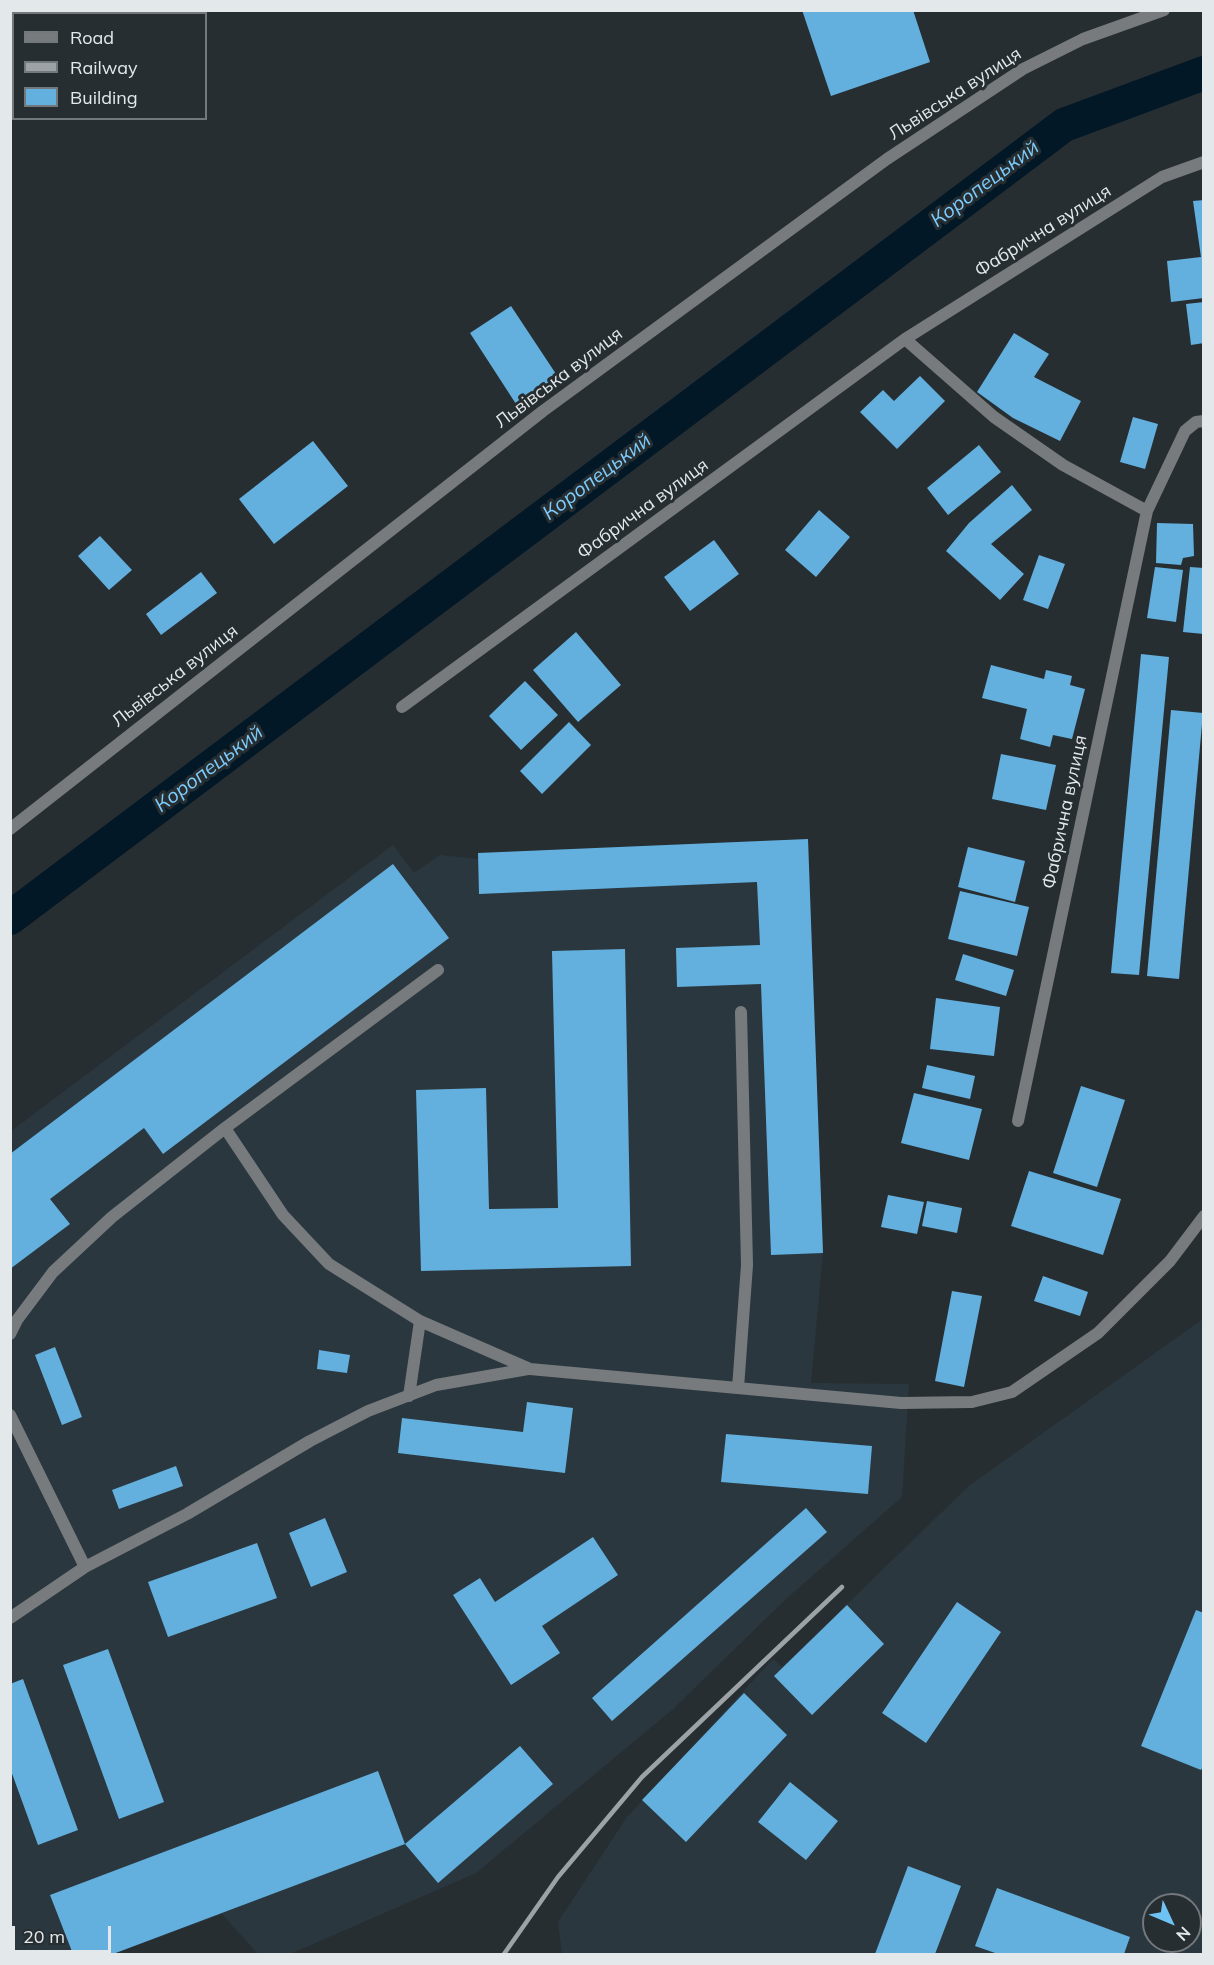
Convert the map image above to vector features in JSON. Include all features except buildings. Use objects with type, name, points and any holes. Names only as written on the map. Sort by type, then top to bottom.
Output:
[{"type":"street","name":"Львівська вулиця","points":[[10,829],[543,411],[887,159],[1023,69],[1083,39],[1164,10]]},
{"type":"street","name":"Фабрична вулиця","points":[[402,707],[905,339],[1162,177],[1203,162]]},
{"type":"street","points":[[905,339],[994,417],[1064,465],[1147,511]]},
{"type":"street","name":"Фабрична вулиця","points":[[1018,1121],[1147,511],[1185,430],[1196,422],[1203,421]]},
{"type":"street","points":[[10,1334],[17,1320],[53,1272],[112,1216],[225,1128],[438,970]]},
{"type":"street","points":[[738,1388],[747,1265],[741,1012]]},
{"type":"street","points":[[225,1128],[283,1215],[329,1264],[420,1322],[530,1368]]},
{"type":"street","points":[[10,1618],[85,1567],[187,1514],[320,1436],[368,1411],[436,1385],[530,1368],[901,1403],[972,1402],[1012,1392],[1098,1333],[1170,1261],[1203,1216]]},
{"type":"street","points":[[409,1396],[420,1322]]},
{"type":"street","points":[[10,1415],[85,1567]]},
{"type":"shaded area","points":[[808,839],[823,1253],[811,1383],[909,1384],[902,1497],[786,1599],[673,1709],[476,1873],[290,1954],[258,1954],[222,1914],[113,1954],[11,1954],[11,1131],[393,845],[414,873],[440,855],[478,859],[542,850]]},
{"type":"shaded area","points":[[1203,1319],[1203,1954],[562,1954],[558,1922],[627,1817],[773,1659],[782,1667],[970,1485]]},
{"type":"waterway","name":"Коропецький","points":[[10,918],[1064,125],[1204,73]]},
{"type":"railway","points":[[504,1954],[558,1877],[642,1777],[842,1587]]}]
